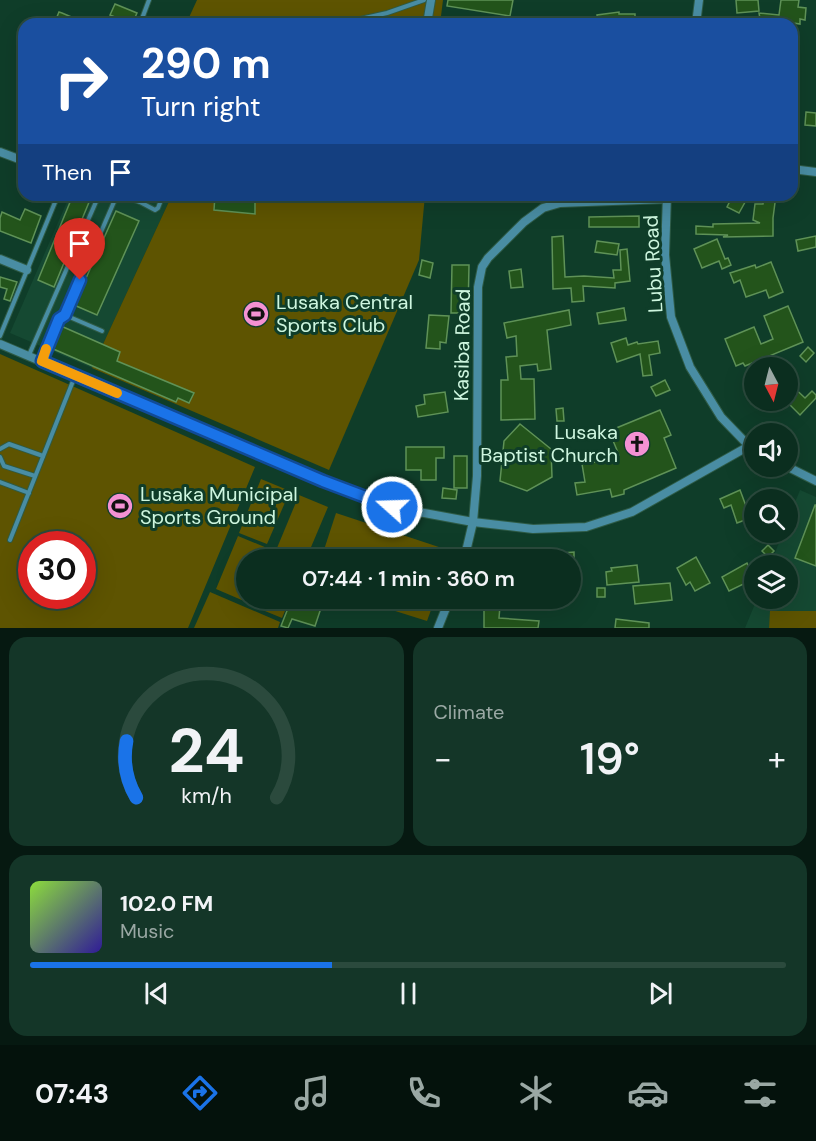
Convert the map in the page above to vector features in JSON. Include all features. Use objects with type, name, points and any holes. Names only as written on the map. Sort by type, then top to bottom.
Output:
[{"type":"street","points":[[428,18],[431,0]]},
{"type":"street","points":[[697,18],[699,0]]},
{"type":"street","points":[[0,152],[18,159]]},
{"type":"street","points":[[798,170],[816,172]]},
{"type":"street","name":"Kasiba Road","points":[[467,549],[473,522],[477,476],[478,287],[482,267],[501,244],[543,208],[560,203],[596,201]]},
{"type":"street","name":"Lubu Road","points":[[667,201],[665,255],[671,317],[690,367],[721,417],[744,440]]},
{"type":"street","points":[[0,259],[27,270]]},
{"type":"street","points":[[0,344],[352,492],[392,507],[473,522],[533,529],[586,527],[632,512],[744,452]]},
{"type":"street","points":[[798,472],[816,481]]},
{"type":"street","points":[[438,628],[446,609]]},
{"type":"lane","points":[[142,18],[150,0]]},
{"type":"lane","points":[[365,18],[423,0]]},
{"type":"lane","points":[[0,336],[56,201]]},
{"type":"lane","points":[[29,355],[96,201]]},
{"type":"lane","points":[[42,361],[59,319],[65,315],[114,201]]},
{"type":"lane","points":[[137,201],[155,210],[161,201]]},
{"type":"lane","points":[[65,315],[102,331]]},
{"type":"lane","points":[[10,540],[75,375]]},
{"type":"lane","points":[[0,449],[9,444],[44,456]]},
{"type":"lane","points":[[0,456],[4,466],[35,477]]},
{"type":"lane","points":[[0,482],[29,493]]},
{"type":"shaded area","points":[[197,0],[443,0],[441,18],[189,18]]},
{"type":"shaded area","points":[[67,201],[169,201],[92,368],[10,333]]},
{"type":"shaded area","name":"Lusaka Central Sports Club","points":[[169,201],[424,201],[419,260],[329,470],[92,368]]},
{"type":"shaded area","name":"Lusaka Municipal Sports Ground","points":[[0,354],[255,467],[188,628],[0,628]]},
{"type":"shaded area","points":[[261,479],[290,491],[267,544],[239,533]]},
{"type":"shaded area","points":[[800,490],[816,497],[816,628],[745,628],[753,609],[798,609],[798,555],[774,555],[779,543],[798,543],[798,495]]},
{"type":"shaded area","points":[[299,495],[328,507],[310,549],[277,548]]},
{"type":"shaded area","points":[[336,513],[445,549],[324,549]]},
{"type":"shaded area","points":[[238,536],[267,548],[236,549],[236,598],[216,589]]},
{"type":"shaded area","points":[[210,592],[236,603],[236,609],[250,609],[280,622],[278,628],[194,628]]},
{"type":"shaded area","points":[[260,609],[286,609],[282,618]]},
{"type":"shaded area","points":[[389,609],[431,609],[427,621]]},
{"type":"shaded area","points":[[770,611],[816,611],[816,628],[769,628]]},
{"type":"building","points":[[448,0],[513,0],[510,16],[447,6]]},
{"type":"building","points":[[736,0],[758,0],[759,11],[737,13]]},
{"type":"building","points":[[781,0],[799,0],[798,7],[806,8],[805,20],[800,19],[800,24],[798,18],[760,18],[759,13],[779,15]]},
{"type":"building","points":[[115,4],[137,13],[135,18],[117,18],[110,15]]},
{"type":"building","points":[[59,12],[74,18],[56,18]]},
{"type":"building","points":[[619,12],[619,14],[635,14],[635,18],[597,18],[597,15]]},
{"type":"building","points":[[806,112],[816,113],[816,126],[805,125]]},
{"type":"building","points":[[71,201],[90,201],[54,287],[38,280]]},
{"type":"building","points":[[215,201],[255,201],[255,214],[214,210]]},
{"type":"building","points":[[730,201],[746,201],[739,213],[727,207]]},
{"type":"building","points":[[763,201],[775,201],[773,236],[723,237],[728,235],[696,234],[696,226],[760,223],[753,220],[755,204],[763,204]]},
{"type":"building","points":[[25,209],[41,216],[31,243],[0,231],[2,212],[20,220]]},
{"type":"building","points":[[116,211],[139,221],[97,315],[74,305]]},
{"type":"building","points":[[639,216],[639,227],[589,227],[589,217]]},
{"type":"building","points":[[563,236],[565,277],[614,278],[613,270],[621,270],[620,250],[627,249],[630,281],[615,283],[615,288],[583,286],[584,301],[572,302],[571,288],[553,289],[552,237]]},
{"type":"building","points":[[816,236],[816,247],[798,251],[796,240]]},
{"type":"building","points":[[717,239],[725,259],[728,258],[731,265],[722,269],[719,261],[702,268],[694,249]]},
{"type":"building","points":[[597,241],[619,244],[617,255],[595,252]]},
{"type":"building","points":[[422,260],[433,263],[430,278],[419,275]]},
{"type":"building","points":[[771,262],[783,292],[769,298],[766,290],[746,297],[740,280],[734,283],[730,273],[755,265],[756,268]]},
{"type":"building","points":[[452,265],[469,265],[468,313],[451,313]]},
{"type":"building","points":[[521,269],[523,287],[511,288],[509,271]]},
{"type":"building","points":[[0,277],[17,282],[10,301],[4,299],[7,289],[0,287]]},
{"type":"building","points":[[788,306],[803,342],[767,357],[744,357],[744,364],[736,366],[725,339],[754,327],[761,344],[773,339],[764,316]]},
{"type":"building","points":[[624,308],[626,320],[599,324],[597,313]]},
{"type":"building","points":[[569,310],[571,325],[547,330],[551,369],[538,371],[537,364],[520,366],[521,379],[534,379],[535,419],[501,420],[501,380],[508,380],[506,357],[517,356],[516,336],[507,338],[504,323]]},
{"type":"building","points":[[429,315],[449,316],[446,343],[440,342],[440,349],[426,348]]},
{"type":"building","points":[[61,326],[120,352],[117,361],[194,393],[189,403],[178,398],[176,402],[51,348]]},
{"type":"building","points":[[626,338],[628,345],[658,341],[660,353],[649,355],[652,375],[643,376],[640,354],[617,362],[611,343]]},
{"type":"building","points":[[808,347],[814,353],[806,362],[800,356]]},
{"type":"building","points":[[665,380],[670,390],[656,396],[651,387]]},
{"type":"building","points":[[798,391],[805,398],[812,391],[816,398],[800,415],[796,411],[798,411]]},
{"type":"building","points":[[445,392],[448,412],[418,417],[416,406],[425,404],[424,395]]},
{"type":"building","points":[[563,408],[564,421],[557,421],[556,409]]},
{"type":"building","points":[[660,410],[671,435],[664,438],[676,468],[624,490],[624,494],[612,497],[610,489],[577,495],[575,483],[585,482],[582,464],[603,461],[619,455],[609,431]]},
{"type":"building","points":[[520,424],[551,449],[552,477],[527,491],[500,481],[504,441]]},
{"type":"building","points":[[406,447],[444,447],[444,458],[436,458],[436,480],[421,480],[421,470],[406,470]]},
{"type":"building","points":[[454,456],[467,456],[467,488],[454,488]]},
{"type":"building","points":[[443,488],[457,490],[456,499],[442,498]]},
{"type":"building","points":[[740,490],[744,501],[744,520],[737,523],[731,505],[724,508],[720,499]]},
{"type":"building","points":[[816,505],[816,566],[798,559],[796,555]]},
{"type":"building","points":[[768,545],[774,551],[766,555],[762,551]]},
{"type":"building","points":[[696,557],[710,583],[695,591],[690,582],[686,585],[677,568]]},
{"type":"building","points":[[637,565],[639,582],[607,585],[606,572],[612,571],[611,568]]},
{"type":"building","points":[[744,565],[744,584],[729,591],[722,577]]},
{"type":"building","points":[[670,583],[672,600],[635,604],[633,586]]},
{"type":"building","points":[[597,588],[605,588],[605,597],[597,597]]},
{"type":"building","points":[[288,609],[321,609],[315,626],[292,619],[288,628],[281,626]]},
{"type":"building","points":[[484,609],[500,609],[499,618],[539,621],[538,628],[484,628]]},
{"type":"building","points":[[616,619],[649,623],[649,628],[615,628]]},
{"type":"slow traffic","points":[[46,349],[42,361],[117,393]]},
{"type":"place","name":"Lusaka Central Sports Club","points":[[256,314]]},
{"type":"place","name":"Lusaka Baptist Church","points":[[637,444]]},
{"type":"place","name":"Lusaka Municipal Sports Ground","points":[[120,506]]},
{"type":"route","points":[[80,280],[65,315],[59,319],[42,361],[323,481],[392,507]]}]
